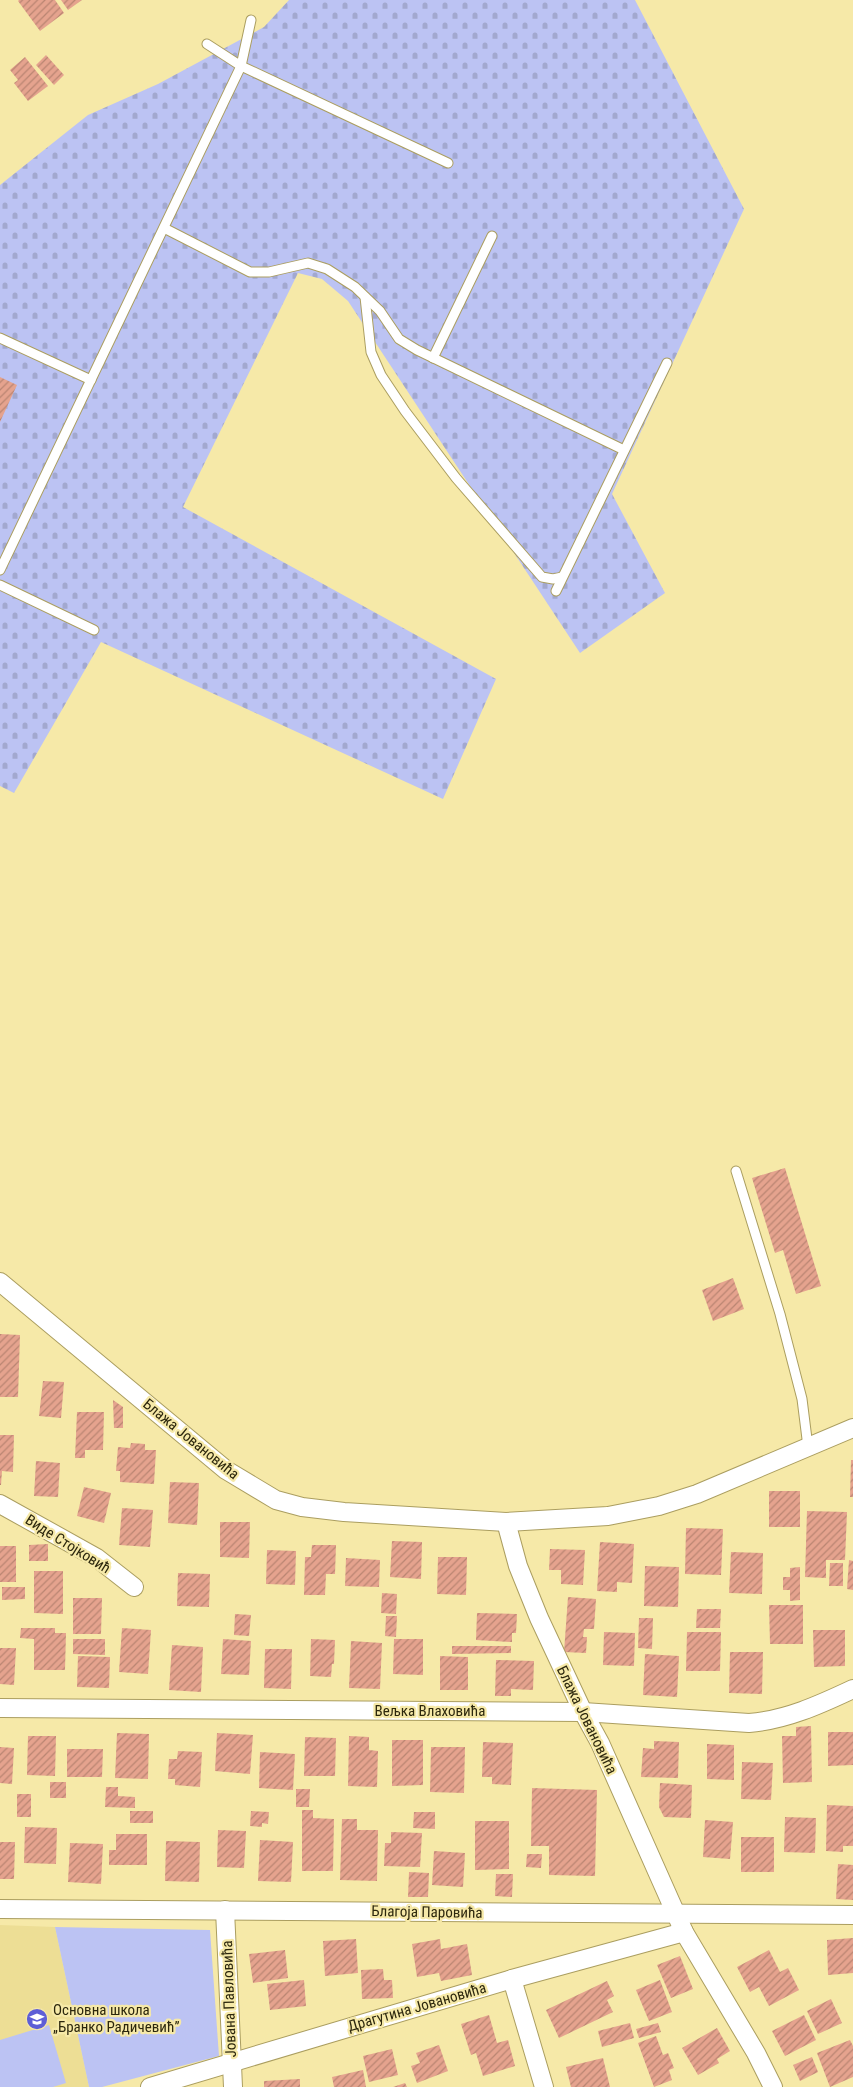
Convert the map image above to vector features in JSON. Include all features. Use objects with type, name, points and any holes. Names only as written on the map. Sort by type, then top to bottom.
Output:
[{"type":"street","name":"Блажа Јовановића","points":[[0,1282],[226,1470],[276,1500],[302,1507],[344,1512],[506,1522],[608,1516],[659,1506],[697,1494],[853,1428]]},
{"type":"street","name":"Виде Стојковић","points":[[0,1504],[97,1558],[134,1587]]},
{"type":"street","name":"Блажа Јовановића","points":[[506,1522],[522,1575],[582,1712],[600,1743],[684,1932],[756,2053],[772,2087]]},
{"type":"street","name":"Вељка Влаховића","points":[[0,1708],[582,1712],[749,1722],[768,1721],[794,1715],[853,1689]]},
{"type":"street","name":"Благоја Паровића","points":[[0,1909],[853,1915]]},
{"type":"street","name":"Јована Павловића","points":[[225,1910],[233,2087]]},
{"type":"street","name":"Драгутина Јовановића","points":[[150,2087],[512,1979],[684,1932]]},
{"type":"street","points":[[512,1979],[544,2087]]},
{"type":"lane","points":[[0,570],[241,66],[251,20]]},
{"type":"lane","points":[[207,44],[241,66],[448,163]]},
{"type":"lane","points":[[164,228],[250,272],[269,272],[308,263],[327,269],[355,287],[380,311],[399,339],[433,358],[624,450]]},
{"type":"lane","points":[[433,358],[492,236]]},
{"type":"lane","points":[[365,298],[371,352],[381,375],[405,411],[456,478],[542,576],[553,579],[562,577]]},
{"type":"lane","points":[[0,338],[91,380]]},
{"type":"lane","points":[[556,591],[667,363]]},
{"type":"lane","points":[[0,585],[94,630]]},
{"type":"lane","points":[[736,1171],[780,1314],[802,1399],[808,1447]]},
{"type":"shaded area","name":"Основна школа „Бранко Радичевић”","points":[[0,1925],[55,1927],[89,2087],[0,2087]]},
{"type":"green space","points":[[289,0],[635,0],[744,209],[612,494],[665,593],[580,653],[348,301],[322,279],[298,273],[183,507],[496,679],[443,799],[101,642],[14,793],[0,786],[0,185],[88,115],[158,84],[264,27]]},
{"type":"green space","points":[[55,1927],[210,1930],[219,2056],[102,2087],[89,2087]]},
{"type":"green space","points":[[49,2025],[66,2083],[53,2087],[0,2087],[0,2040]]},
{"type":"building","points":[[19,0],[55,0],[64,13],[40,31]]},
{"type":"building","points":[[61,0],[82,0],[68,10]]},
{"type":"building","points":[[46,55],[64,75],[54,85],[36,65]]},
{"type":"building","points":[[25,57],[48,86],[28,101],[14,83],[18,80],[10,70]]},
{"type":"building","points":[[0,377],[17,385],[0,422]]},
{"type":"building","points":[[785,1168],[821,1286],[796,1294],[783,1250],[775,1253],[752,1178]]},
{"type":"building","points":[[733,1278],[744,1309],[713,1321],[702,1290]]},
{"type":"building","points":[[0,1334],[20,1335],[18,1397],[0,1397]]},
{"type":"building","points":[[43,1381],[64,1382],[61,1418],[39,1416]]},
{"type":"building","points":[[113,1400],[123,1407],[123,1428],[114,1428]]},
{"type":"building","points":[[77,1412],[104,1412],[103,1450],[85,1450],[85,1458],[75,1458]]},
{"type":"building","points":[[0,1435],[14,1435],[13,1472],[2,1471],[1,1485],[0,1485]]},
{"type":"building","points":[[131,1443],[145,1444],[145,1450],[156,1450],[154,1484],[120,1482],[120,1471],[116,1471],[118,1447],[130,1448]]},
{"type":"building","points":[[851,1460],[853,1460],[853,1497],[850,1497]]},
{"type":"building","points":[[36,1461],[60,1463],[58,1497],[34,1496]]},
{"type":"building","points":[[170,1482],[199,1483],[197,1525],[168,1523]]},
{"type":"building","points":[[84,1487],[111,1493],[104,1523],[77,1516]]},
{"type":"building","points":[[769,1491],[800,1491],[800,1527],[769,1527]]},
{"type":"building","points":[[122,1508],[153,1510],[150,1547],[119,1545]]},
{"type":"building","points":[[807,1511],[847,1512],[845,1560],[826,1560],[826,1578],[805,1577]]},
{"type":"building","points":[[220,1522],[250,1522],[249,1558],[220,1557]]},
{"type":"building","points":[[686,1528],[723,1529],[721,1575],[685,1574]]},
{"type":"building","points":[[392,1541],[422,1542],[421,1579],[390,1577]]},
{"type":"building","points":[[600,1542],[634,1544],[632,1583],[617,1582],[617,1592],[597,1591]]},
{"type":"building","points":[[48,1544],[48,1561],[29,1561],[29,1545]]},
{"type":"building","points":[[312,1545],[336,1545],[335,1574],[326,1574],[325,1595],[304,1595],[305,1557],[311,1557]]},
{"type":"building","points":[[0,1546],[16,1546],[16,1582],[0,1582]]},
{"type":"building","points":[[550,1549],[585,1550],[583,1585],[561,1584],[561,1570],[549,1570]]},
{"type":"building","points":[[267,1550],[296,1551],[295,1585],[266,1584]]},
{"type":"building","points":[[731,1552],[763,1553],[762,1594],[729,1593]]},
{"type":"building","points":[[438,1557],[467,1557],[466,1595],[437,1594]]},
{"type":"building","points":[[346,1558],[380,1560],[379,1587],[345,1586]]},
{"type":"building","points":[[849,1560],[853,1561],[853,1590],[847,1589]]},
{"type":"building","points":[[830,1563],[843,1563],[843,1586],[829,1586]]},
{"type":"building","points":[[645,1566],[679,1567],[678,1607],[644,1606]]},
{"type":"building","points":[[800,1567],[800,1600],[790,1601],[790,1590],[783,1590],[783,1577],[790,1577],[790,1568]]},
{"type":"building","points":[[34,1571],[63,1571],[63,1614],[34,1613]]},
{"type":"building","points":[[178,1573],[210,1574],[209,1607],[177,1606]]},
{"type":"building","points":[[2,1587],[25,1587],[25,1599],[2,1600]]},
{"type":"building","points":[[382,1593],[397,1594],[396,1614],[381,1613]]},
{"type":"building","points":[[568,1597],[596,1599],[594,1629],[584,1629],[583,1637],[587,1637],[586,1653],[564,1652]]},
{"type":"building","points":[[73,1598],[102,1598],[101,1634],[73,1634]]},
{"type":"building","points":[[769,1605],[803,1605],[803,1644],[770,1644]]},
{"type":"building","points":[[697,1609],[721,1609],[720,1628],[696,1628]]},
{"type":"building","points":[[477,1613],[517,1614],[516,1633],[512,1633],[512,1642],[476,1640]]},
{"type":"building","points":[[235,1614],[251,1615],[249,1636],[234,1635]]},
{"type":"building","points":[[386,1616],[397,1616],[396,1637],[385,1636]]},
{"type":"building","points":[[639,1618],[653,1618],[652,1649],[638,1648]]},
{"type":"building","points":[[21,1628],[55,1628],[55,1633],[66,1633],[65,1670],[34,1670],[34,1639],[20,1638]]},
{"type":"building","points":[[122,1628],[151,1630],[148,1674],[119,1672]]},
{"type":"building","points":[[813,1630],[845,1630],[845,1666],[814,1667]]},
{"type":"building","points":[[604,1632],[635,1633],[634,1666],[603,1665]]},
{"type":"building","points":[[687,1632],[721,1632],[720,1671],[686,1671]]},
{"type":"building","points":[[73,1639],[105,1639],[105,1655],[73,1654]]},
{"type":"building","points":[[223,1639],[251,1641],[249,1675],[221,1674]]},
{"type":"building","points":[[311,1639],[335,1640],[334,1664],[332,1664],[331,1677],[310,1676]]},
{"type":"building","points":[[394,1639],[423,1639],[423,1675],[393,1674]]},
{"type":"building","points":[[351,1641],[382,1643],[380,1689],[349,1688]]},
{"type":"building","points":[[172,1645],[203,1647],[201,1692],[169,1690]]},
{"type":"building","points":[[452,1646],[511,1646],[511,1653],[452,1654]]},
{"type":"building","points":[[0,1648],[16,1648],[14,1685],[0,1684]]},
{"type":"building","points":[[265,1649],[292,1649],[291,1689],[264,1688]]},
{"type":"building","points":[[730,1652],[763,1652],[762,1694],[729,1693]]},
{"type":"building","points":[[645,1654],[679,1656],[677,1697],[643,1695]]},
{"type":"building","points":[[78,1656],[110,1657],[109,1688],[77,1687]]},
{"type":"building","points":[[440,1656],[468,1657],[468,1690],[440,1690]]},
{"type":"building","points":[[496,1660],[534,1661],[533,1690],[511,1689],[511,1696],[495,1696]]},
{"type":"building","points":[[811,1726],[812,1782],[783,1783],[782,1736],[796,1736],[796,1727]]},
{"type":"building","points":[[828,1732],[853,1732],[853,1765],[828,1766]]},
{"type":"building","points":[[117,1733],[149,1734],[148,1779],[115,1778]]},
{"type":"building","points":[[217,1733],[253,1735],[250,1774],[215,1771]]},
{"type":"building","points":[[28,1736],[56,1736],[55,1776],[27,1775]]},
{"type":"building","points":[[349,1736],[369,1737],[369,1750],[378,1751],[377,1787],[348,1786]]},
{"type":"building","points":[[305,1737],[336,1738],[335,1776],[304,1776]]},
{"type":"building","points":[[392,1740],[423,1740],[423,1785],[392,1786]]},
{"type":"building","points":[[654,1741],[679,1742],[678,1778],[641,1777],[643,1748],[654,1749]]},
{"type":"building","points":[[483,1742],[513,1743],[511,1785],[492,1784],[492,1777],[482,1777]]},
{"type":"building","points":[[707,1744],[734,1745],[734,1780],[707,1779]]},
{"type":"building","points":[[0,1747],[14,1748],[12,1784],[0,1783]]},
{"type":"building","points":[[431,1747],[465,1747],[464,1793],[430,1792]]},
{"type":"building","points":[[67,1749],[103,1749],[102,1777],[67,1777]]},
{"type":"building","points":[[178,1751],[202,1752],[200,1787],[175,1785],[175,1779],[168,1779],[169,1759],[177,1759]]},
{"type":"building","points":[[260,1752],[295,1754],[293,1790],[259,1788]]},
{"type":"building","points":[[742,1762],[773,1763],[771,1800],[741,1799]]},
{"type":"building","points":[[50,1782],[66,1782],[66,1798],[50,1798]]},
{"type":"building","points":[[660,1783],[692,1785],[691,1818],[664,1817],[659,1807]]},
{"type":"building","points":[[106,1787],[118,1787],[118,1796],[135,1797],[135,1808],[105,1807]]},
{"type":"building","points":[[532,1788],[597,1790],[595,1876],[549,1875],[549,1846],[531,1846]]},
{"type":"building","points":[[296,1789],[310,1789],[309,1807],[296,1807]]},
{"type":"building","points":[[17,1794],[31,1794],[31,1817],[17,1817]]},
{"type":"building","points":[[827,1805],[853,1806],[853,1846],[843,1846],[843,1852],[826,1851]]},
{"type":"building","points":[[302,1810],[313,1810],[313,1818],[334,1819],[333,1871],[302,1871]]},
{"type":"building","points":[[130,1811],[153,1811],[153,1823],[130,1823]]},
{"type":"building","points":[[251,1811],[269,1812],[268,1824],[262,1823],[262,1827],[250,1826]]},
{"type":"building","points":[[414,1812],[435,1812],[435,1829],[413,1828]]},
{"type":"building","points":[[785,1817],[816,1818],[815,1853],[784,1852]]},
{"type":"building","points":[[342,1819],[357,1819],[357,1830],[378,1830],[377,1881],[340,1880]]},
{"type":"building","points":[[705,1820],[733,1822],[730,1859],[703,1857]]},
{"type":"building","points":[[475,1821],[509,1821],[509,1869],[475,1870]]},
{"type":"building","points":[[25,1827],[57,1828],[56,1864],[24,1863]]},
{"type":"building","points":[[218,1830],[246,1831],[244,1868],[217,1867]]},
{"type":"building","points":[[391,1832],[422,1833],[420,1867],[384,1866],[385,1843],[391,1843]]},
{"type":"building","points":[[116,1834],[147,1834],[147,1865],[109,1865],[109,1850],[116,1850]]},
{"type":"building","points":[[741,1837],[774,1837],[774,1872],[741,1872]]},
{"type":"building","points":[[260,1840],[293,1842],[291,1882],[258,1881]]},
{"type":"building","points":[[166,1841],[200,1842],[199,1882],[165,1881]]},
{"type":"building","points":[[0,1842],[15,1842],[14,1879],[0,1879]]},
{"type":"building","points":[[70,1843],[103,1844],[101,1884],[68,1882]]},
{"type":"building","points":[[434,1851],[465,1853],[463,1887],[432,1885]]},
{"type":"building","points":[[527,1854],[542,1854],[541,1868],[526,1867]]},
{"type":"building","points":[[838,1864],[853,1865],[853,1900],[836,1899]]},
{"type":"building","points":[[409,1872],[429,1873],[428,1897],[408,1897]]},
{"type":"building","points":[[496,1874],[513,1874],[512,1897],[495,1896]]},
{"type":"building","points":[[853,1938],[853,1973],[828,1975],[827,1940]]},
{"type":"building","points":[[356,1939],[358,1973],[325,1976],[323,1941]]},
{"type":"building","points":[[440,1939],[441,1949],[467,1944],[472,1975],[441,1981],[439,1973],[417,1977],[412,1944]]},
{"type":"building","points":[[285,1950],[288,1978],[253,1983],[249,1954]]},
{"type":"building","points":[[769,1950],[780,1972],[788,1968],[799,1990],[769,2006],[759,1987],[750,1992],[737,1967]]},
{"type":"building","points":[[680,1956],[693,1989],[671,1998],[657,1965]]},
{"type":"building","points":[[383,1969],[384,1980],[392,1980],[393,1998],[362,1999],[361,1970]]},
{"type":"building","points":[[304,1980],[306,2006],[270,2010],[267,1984]]},
{"type":"building","points":[[660,1980],[672,2012],[649,2021],[636,1990]]},
{"type":"building","points":[[607,1981],[614,1996],[607,2000],[613,2012],[559,2038],[546,2010]]},
{"type":"building","points":[[831,1999],[842,2023],[818,2034],[807,2011]]},
{"type":"building","points":[[489,2015],[497,2043],[508,2040],[515,2066],[483,2076],[476,2053],[471,2055],[461,2024]]},
{"type":"building","points":[[804,2015],[816,2040],[785,2056],[772,2031]]},
{"type":"building","points":[[630,2023],[634,2038],[602,2047],[598,2031]]},
{"type":"building","points":[[658,2023],[661,2032],[639,2038],[636,2029]]},
{"type":"building","points":[[717,2028],[730,2051],[717,2059],[719,2063],[698,2075],[682,2048]]},
{"type":"building","points":[[656,2036],[663,2055],[668,2053],[674,2068],[669,2070],[672,2080],[654,2087],[638,2043]]},
{"type":"building","points":[[850,2040],[853,2046],[853,2077],[830,2087],[817,2053]]},
{"type":"building","points":[[439,2045],[448,2071],[417,2083],[411,2066],[420,2063],[416,2053]]},
{"type":"building","points":[[392,2049],[398,2075],[369,2082],[363,2056]]},
{"type":"building","points":[[812,2057],[818,2072],[800,2081],[793,2065]]},
{"type":"building","points":[[603,2058],[610,2087],[571,2087],[566,2067]]},
{"type":"building","points":[[363,2070],[366,2087],[334,2087],[332,2077]]},
{"type":"building","points":[[300,2079],[300,2087],[264,2087],[264,2081]]},
{"type":"building","points":[[405,2083],[407,2087],[393,2087]]},
{"type":"place","name":"Основна школа „Бранко Радичевић”","points":[[37,2019]]}]
